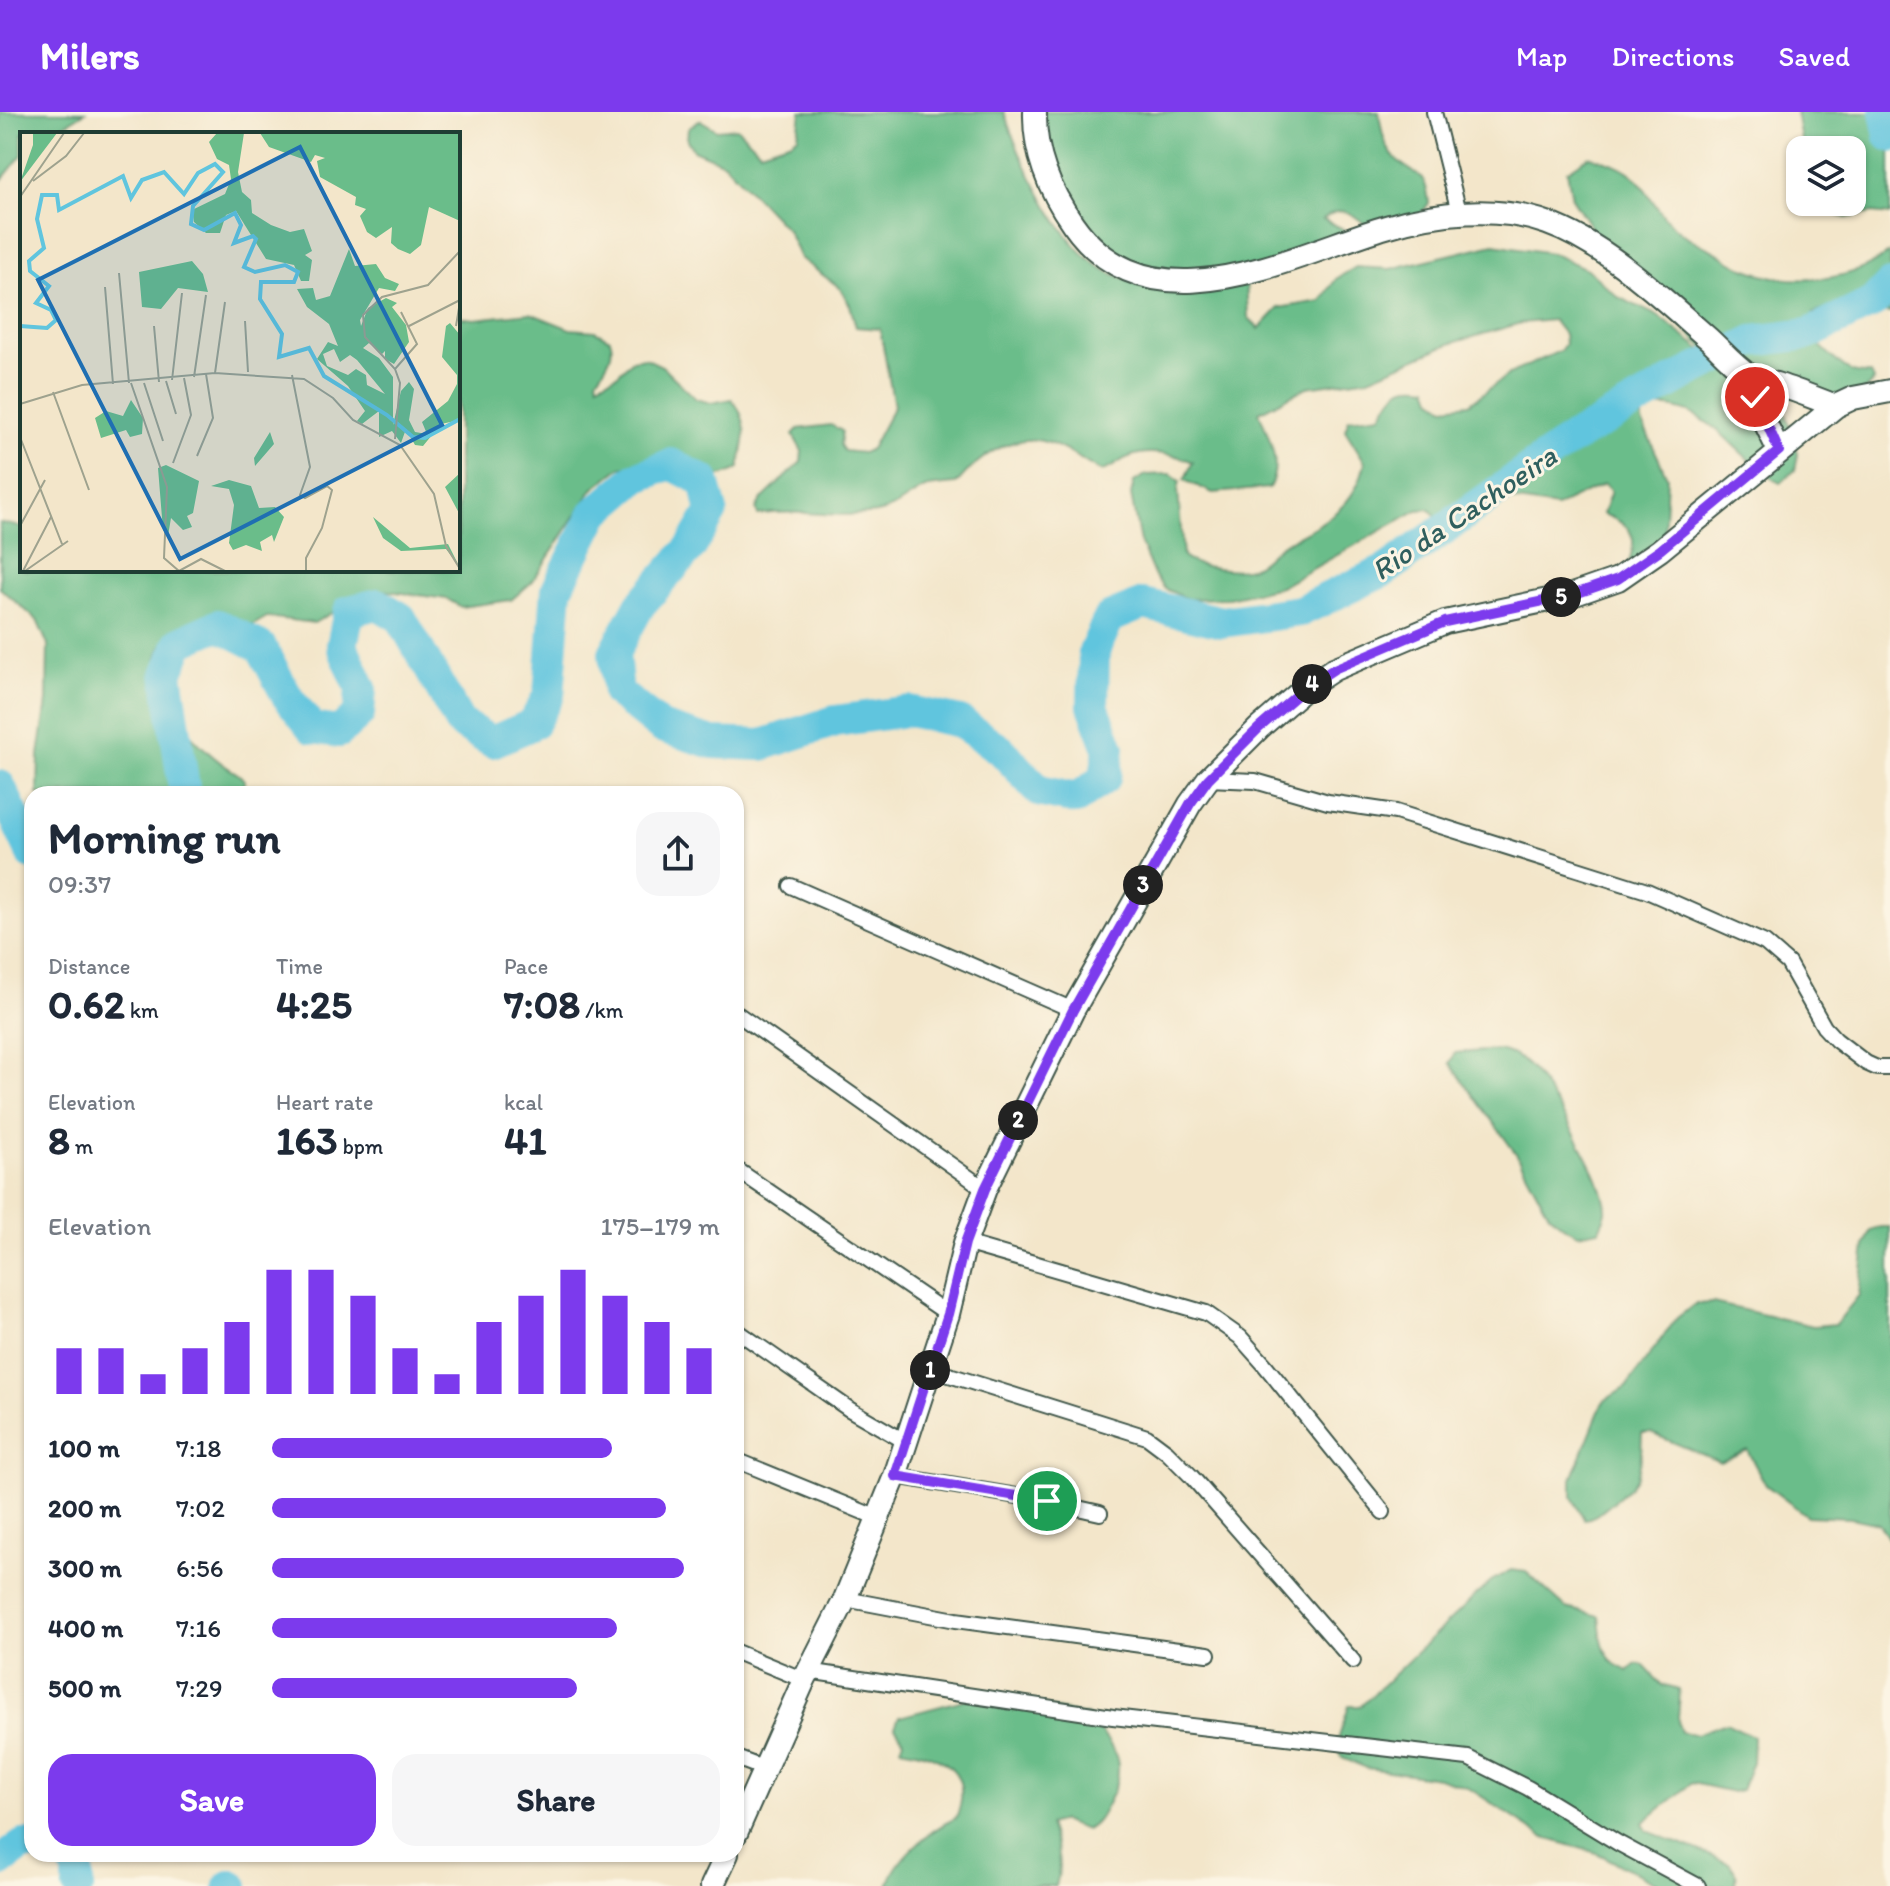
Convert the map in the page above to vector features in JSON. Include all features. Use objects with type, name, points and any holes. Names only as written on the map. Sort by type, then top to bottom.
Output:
[{"type":"street","points":[[1035,112],[1034,140],[1059,205],[1081,236],[1102,256],[1136,272],[1164,279],[1205,282],[1253,273],[1389,226],[1459,212],[1506,214],[1547,223],[1588,244],[1632,274],[1745,371],[1836,406]]},
{"type":"street","points":[[1434,112],[1459,212]]},
{"type":"street","points":[[1745,371],[1779,451]]},
{"type":"street","points":[[744,1815],[806,1676],[845,1599],[895,1476],[948,1314],[965,1243],[985,1189],[1073,1010],[1190,804],[1208,779],[1259,728],[1305,688],[1334,669],[1445,622],[1572,595],[1618,579],[1660,550],[1836,406],[1853,398],[1890,391]]},
{"type":"street","points":[[1208,779],[1255,781],[1328,802],[1396,812],[1647,891],[1740,930],[1765,943],[1788,963],[1824,1027],[1836,1040],[1866,1063],[1877,1068],[1890,1068]]},
{"type":"street","points":[[791,886],[1073,1010]]},
{"type":"street","points":[[744,1019],[985,1189]]},
{"type":"street","points":[[744,1174],[948,1314]]},
{"type":"street","points":[[965,1243],[1206,1313],[1225,1324],[1264,1364],[1383,1512]]},
{"type":"street","points":[[744,1336],[849,1409],[906,1442]]},
{"type":"street","points":[[930,1369],[1147,1437],[1191,1476],[1353,1661]]},
{"type":"street","points":[[744,1463],[878,1518]]},
{"type":"street","points":[[895,1476],[1100,1513]]},
{"type":"street","points":[[845,1599],[956,1620],[1208,1654]]},
{"type":"street","points":[[744,1655],[806,1676],[1113,1717],[1468,1758],[1528,1788],[1618,1843],[1698,1886]]},
{"type":"street","points":[[744,1761],[765,1769]]},
{"type":"street","points":[[712,1886],[723,1862]]},
{"type":"green space","points":[[0,112],[85,112],[53,132],[20,132],[20,157],[0,182]]},
{"type":"green space","points":[[801,112],[1004,112],[1030,174],[1070,239],[1100,267],[1151,289],[1149,284],[1094,250],[1054,190],[1040,112],[1379,112],[1386,144],[1396,159],[1422,179],[1429,203],[1418,218],[1375,232],[1344,212],[1338,211],[1323,219],[1343,229],[1345,238],[1246,279],[1248,317],[1259,329],[1279,308],[1321,301],[1336,279],[1356,267],[1390,269],[1494,244],[1551,253],[1587,269],[1618,297],[1658,316],[1725,368],[1594,240],[1590,226],[1572,198],[1567,171],[1589,156],[1633,175],[1666,219],[1685,235],[1736,264],[1762,274],[1800,279],[1839,276],[1875,262],[1890,252],[1890,313],[1840,305],[1814,313],[1811,321],[1822,344],[1815,342],[1846,369],[1871,374],[1874,380],[1864,391],[1842,401],[1819,401],[1780,393],[1798,454],[1795,470],[1781,483],[1702,419],[1665,407],[1642,409],[1642,422],[1667,477],[1664,540],[1623,576],[1632,554],[1632,538],[1624,525],[1603,514],[1611,491],[1604,484],[1556,507],[1511,500],[1439,519],[1429,509],[1418,510],[1280,587],[1228,598],[1188,599],[1165,589],[1154,575],[1140,542],[1131,495],[1134,482],[1146,475],[1171,474],[1180,481],[1183,557],[1197,564],[1218,568],[1248,568],[1259,564],[1281,545],[1325,521],[1346,503],[1361,478],[1365,462],[1345,430],[1349,419],[1381,415],[1399,390],[1410,386],[1428,387],[1432,398],[1445,407],[1469,404],[1509,374],[1560,351],[1565,344],[1564,334],[1553,320],[1521,323],[1449,344],[1369,378],[1307,387],[1259,412],[1274,460],[1275,469],[1269,488],[1213,493],[1184,480],[1193,462],[1178,457],[1152,453],[1136,455],[1100,471],[1049,443],[1022,440],[986,456],[956,484],[925,488],[883,511],[861,515],[758,515],[756,510],[760,501],[801,462],[802,451],[793,435],[798,429],[831,425],[842,431],[840,445],[844,451],[863,453],[871,449],[894,406],[880,329],[856,327],[850,305],[839,287],[800,258],[787,230],[724,163],[693,150],[687,140],[688,129],[700,120],[717,130],[737,128],[760,151],[792,141],[798,136]]},
{"type":"green space","points":[[1796,112],[1882,112],[1890,130],[1890,215],[1866,214],[1866,136],[1800,136]]},
{"type":"green space","points":[[530,313],[570,329],[595,331],[610,339],[611,345],[611,355],[597,379],[598,384],[617,375],[632,360],[645,358],[662,366],[696,399],[711,403],[732,399],[744,424],[739,468],[715,477],[701,477],[621,467],[593,489],[532,582],[511,600],[461,607],[447,599],[381,590],[354,600],[314,623],[267,617],[243,631],[212,626],[170,636],[157,656],[156,674],[161,692],[184,728],[214,757],[239,775],[245,782],[244,786],[38,786],[39,755],[47,702],[48,645],[37,620],[0,588],[0,523],[20,527],[20,572],[460,572],[460,317],[475,319]]},
{"type":"green space","points":[[1499,1050],[1520,1059],[1536,1075],[1588,1158],[1598,1180],[1606,1212],[1599,1230],[1578,1234],[1549,1214],[1517,1155],[1450,1063],[1455,1053]]},
{"type":"green space","points":[[1890,1227],[1890,1541],[1879,1524],[1851,1518],[1807,1516],[1766,1485],[1747,1450],[1720,1462],[1651,1433],[1642,1433],[1640,1466],[1629,1488],[1598,1514],[1584,1519],[1572,1497],[1572,1479],[1601,1406],[1626,1387],[1677,1318],[1695,1304],[1713,1303],[1813,1326],[1836,1324],[1859,1295],[1865,1245],[1871,1231]]},
{"type":"green space","points":[[1511,1570],[1526,1572],[1566,1608],[1599,1616],[1604,1649],[1619,1667],[1628,1671],[1636,1664],[1643,1665],[1662,1685],[1679,1690],[1678,1722],[1681,1732],[1696,1734],[1726,1723],[1753,1736],[1752,1762],[1741,1790],[1733,1792],[1692,1783],[1643,1823],[1647,1831],[1729,1863],[1737,1874],[1735,1886],[1662,1886],[1597,1853],[1545,1838],[1467,1787],[1438,1778],[1367,1768],[1342,1758],[1337,1743],[1349,1706],[1361,1706],[1491,1581]]},
{"type":"green space","points":[[971,1698],[986,1700],[1006,1710],[1028,1703],[1088,1716],[1111,1746],[1118,1764],[1118,1774],[1115,1786],[1094,1824],[1086,1830],[1061,1821],[1049,1825],[1059,1863],[1056,1886],[888,1886],[898,1865],[915,1846],[956,1818],[961,1801],[958,1777],[951,1768],[930,1755],[901,1748],[904,1740],[895,1727],[899,1717]]},
{"type":"waterway","name":"Rio da Cachoeira","points":[[1885,112],[1890,136]]},
{"type":"waterway","name":"Rio da Cachoeira","points":[[184,786],[167,674],[180,642],[218,625],[261,647],[287,696],[312,728],[339,732],[359,714],[361,688],[342,646],[349,611],[378,604],[401,618],[460,723],[492,742],[533,724],[549,695],[557,589],[595,513],[636,478],[671,464],[704,481],[712,511],[691,547],[640,605],[614,653],[618,693],[661,727],[713,743],[762,745],[835,721],[909,711],[960,722],[1002,751],[1039,791],[1076,799],[1105,778],[1109,748],[1093,706],[1094,652],[1109,618],[1143,604],[1222,622],[1300,611],[1386,570],[1572,439],[1683,376],[1753,341],[1809,334],[1874,302],[1890,285]]},
{"type":"waterway","name":"Rio da Cachoeira","points":[[0,786],[24,837]]},
{"type":"waterway","name":"Rio da Cachoeira","points":[[0,1862],[24,1845]]},
{"type":"waterway","name":"Rio da Cachoeira","points":[[73,1862],[78,1871],[78,1886]]},
{"type":"route","points":[[1047,1501],[895,1476],[948,1314],[965,1243],[985,1189],[1073,1010],[1190,804],[1208,779],[1259,728],[1305,688],[1334,669],[1445,622],[1572,595],[1618,579],[1660,550],[1779,451],[1755,397]]}]
